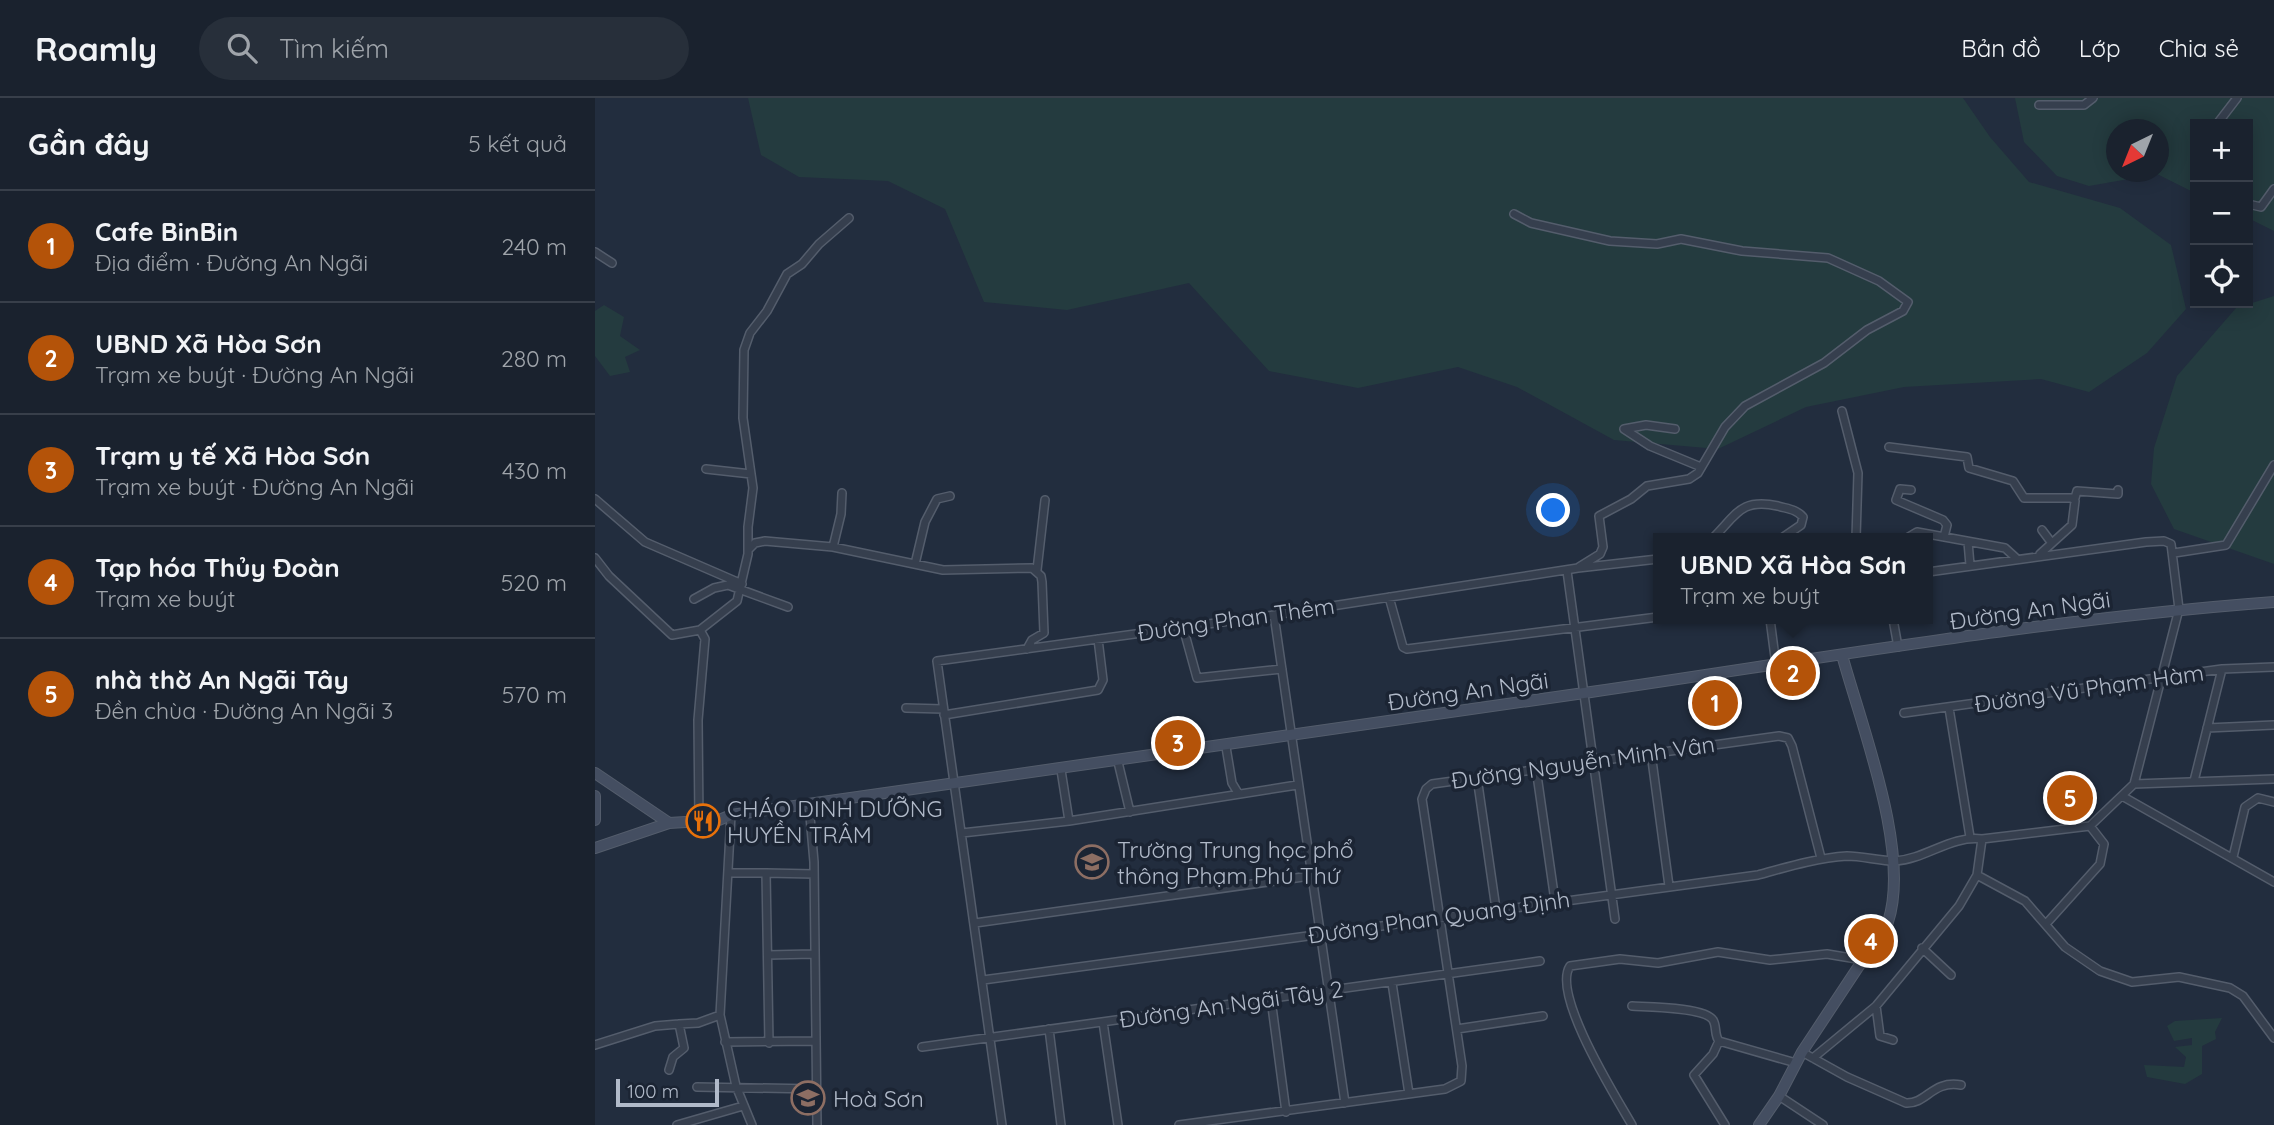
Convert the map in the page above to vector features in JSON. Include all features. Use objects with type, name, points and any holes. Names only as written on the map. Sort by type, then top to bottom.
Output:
[{"type":"main road","name":"Đường An Ngãi","points":[[595,848],[669,822],[719,820],[731,815],[1226,747],[1898,647],[2179,609],[2274,602]]},
{"type":"main road","points":[[1759,1125],[1779,1096],[1802,1052],[1888,922],[1895,900],[1890,827],[1842,655]]},
{"type":"main road","points":[[595,773],[669,822]]},
{"type":"main road","points":[[595,796],[595,820]]},
{"type":"street","points":[[2039,105],[2084,105],[2093,98]]},
{"type":"street","points":[[2221,119],[2238,98]]},
{"type":"street","points":[[2253,205],[2261,207],[2274,189]]},
{"type":"street","points":[[1514,214],[1531,223],[1610,241],[1657,244],[1681,239],[1742,251],[1828,258],[1879,282],[1909,302],[1903,311],[1867,330],[1824,363],[1745,406],[1725,427],[1702,467],[1689,479],[1647,486],[1631,499],[1603,512],[1599,516],[1603,547],[1600,554],[1578,568]]},
{"type":"street","points":[[595,558],[657,622],[677,637],[700,630],[732,607],[742,586],[749,548],[751,474],[743,418],[742,359],[750,332],[767,311],[787,274],[803,264],[819,244],[849,218]]},
{"type":"street","points":[[595,252],[612,263]]},
{"type":"street","points":[[1842,411],[1858,473],[1856,533]]},
{"type":"street","points":[[1675,429],[1646,425],[1624,429],[1650,446],[1702,467]]},
{"type":"street","points":[[1889,447],[1967,457],[1969,468],[2013,481],[2024,498],[2075,498],[2077,491],[2118,494],[2118,490]]},
{"type":"street","points":[[2174,553],[2226,545],[2274,466]]},
{"type":"street","points":[[706,469],[751,474]]},
{"type":"street","points":[[1911,490],[1901,488],[1896,500],[1943,520],[1947,525],[1944,537]]},
{"type":"street","points":[[833,547],[841,514],[842,493]]},
{"type":"street","points":[[915,564],[933,504],[941,496],[950,496]]},
{"type":"street","points":[[2040,555],[2072,524],[2075,501],[2072,498]]},
{"type":"street","points":[[595,499],[645,542],[788,607]]},
{"type":"street","points":[[1045,500],[1037,570],[1042,582],[1046,646]]},
{"type":"street","points":[[1718,533],[1749,504],[1757,502],[1793,509],[1803,517],[1801,525],[1789,533]]},
{"type":"street","points":[[2042,530],[2051,542]]},
{"type":"street","points":[[1933,535],[2008,549],[2016,558]]},
{"type":"street","points":[[1933,571],[2157,540],[2171,544],[2174,553],[2179,609],[2134,784],[2090,826],[1982,839],[1971,837],[1949,708]]},
{"type":"street","points":[[749,548],[755,543],[765,541],[833,547],[915,564],[966,571],[1023,567],[1037,570]]},
{"type":"street","points":[[1968,542],[1970,565]]},
{"type":"street","name":"Đường Phan Thêm","points":[[1002,1125],[937,662],[1274,615],[1578,568],[1653,560]]},
{"type":"street","points":[[1567,571],[1615,919]]},
{"type":"street","points":[[694,599],[728,584],[742,586]]},
{"type":"street","points":[[1389,597],[1403,647],[1407,649],[1653,618]]},
{"type":"street","points":[[1274,615],[1345,1103]]},
{"type":"street","points":[[1771,624],[1776,665]]},
{"type":"street","points":[[1894,624],[1898,647]]},
{"type":"street","points":[[1183,627],[1196,678],[1282,669]]},
{"type":"street","points":[[699,821],[698,720],[705,639],[700,630]]},
{"type":"street","points":[[1027,649],[1031,640],[1044,634]]},
{"type":"street","points":[[906,708],[943,712],[1098,690],[1103,680],[1098,639]]},
{"type":"street","name":"Đường Vũ Phạm Hàm","points":[[1905,713],[2162,676],[2222,669],[2274,667]]},
{"type":"street","points":[[2194,781],[2222,669]]},
{"type":"street","points":[[2207,728],[2274,724]]},
{"type":"street","name":"Đường Nguyễn Minh Vân","points":[[1409,1094],[1445,1089],[1461,1082],[1463,1073],[1422,799],[1432,784],[1779,736],[1787,738],[1821,858]]},
{"type":"street","points":[[1226,747],[1232,783],[1238,793]]},
{"type":"street","points":[[1651,752],[1669,886]]},
{"type":"street","points":[[1118,762],[1130,813]]},
{"type":"street","points":[[1536,768],[1555,901]]},
{"type":"street","points":[[1061,770],[1069,821]]},
{"type":"street","points":[[1477,776],[1496,909]]},
{"type":"street","points":[[2134,784],[2274,779]]},
{"type":"street","points":[[962,833],[1130,813],[1297,785]]},
{"type":"street","points":[[2122,796],[2274,882]]},
{"type":"street","points":[[2233,857],[2245,807],[2258,798],[2274,802]]},
{"type":"street","points":[[809,805],[814,874],[817,1125]]},
{"type":"street","points":[[731,815],[720,1015],[736,1086],[752,1125]]},
{"type":"street","points":[[2046,924],[2100,864],[2104,844],[2090,826]]},
{"type":"street","name":"Đường Phan Quang Định","points":[[983,980],[1758,875],[1821,858],[1850,856],[1894,861],[1921,856],[1971,837]]},
{"type":"street","points":[[1813,1058],[1876,1006],[1959,906],[1977,875],[1982,839]]},
{"type":"street","points":[[728,873],[814,874]]},
{"type":"street","points":[[766,873],[769,1043]]},
{"type":"street","points":[[1977,875],[2025,901],[2065,947],[2113,978],[2148,982],[2179,977],[2230,988],[2243,996],[2274,1038]]},
{"type":"street","points":[[975,923],[1310,876]]},
{"type":"street","points":[[1923,948],[1951,975]]},
{"type":"street","points":[[1632,1125],[1596,1060],[1574,1012],[1566,981],[1570,966],[1620,959],[1658,963],[1719,952],[1770,960],[1827,954],[1863,960]]},
{"type":"street","points":[[768,956],[813,954]]},
{"type":"street","name":"Đường An Ngãi Tây 2","points":[[922,1047],[1540,961]]},
{"type":"street","points":[[1179,1125],[1409,1094],[1392,982]]},
{"type":"street","points":[[1271,999],[1286,1112]]},
{"type":"street","points":[[1632,1006],[1667,1008],[1708,1017],[1714,1022],[1719,1041],[1713,1054],[1693,1075],[1725,1125]]},
{"type":"street","points":[[1876,1006],[1880,1035],[1893,1040]]},
{"type":"street","points":[[595,1045],[655,1027],[698,1023],[720,1015]]},
{"type":"street","points":[[1457,1029],[1543,1016]]},
{"type":"street","points":[[1103,1022],[1118,1125]]},
{"type":"street","points":[[670,1070],[673,1057],[684,1048],[679,1024]]},
{"type":"street","points":[[1049,1029],[1061,1125]]},
{"type":"street","points":[[725,1042],[815,1041]]},
{"type":"street","points":[[1719,1041],[1796,1063]]},
{"type":"street","points":[[1802,1052],[1879,1093],[1906,1103],[1913,1103],[1940,1084],[1961,1085]]},
{"type":"street","points":[[697,1087],[816,1089]]},
{"type":"street","points":[[1779,1096],[1823,1125]]},
{"type":"street","points":[[677,1125],[743,1106]]},
{"type":"green space","points":[[748,98],[1963,98],[1990,137],[2029,182],[2120,208],[2171,245],[2186,309],[2147,353],[2089,392],[2041,379],[1904,387],[1806,407],[1718,449],[1614,440],[1517,387],[1458,367],[1358,388],[1269,371],[1189,283],[1067,310],[984,302],[945,209],[888,181],[799,177],[761,155]]},
{"type":"green space","points":[[2015,98],[2274,98],[2274,231],[2253,220],[2253,119],[2190,119],[2190,190],[2169,180],[2169,119],[2106,119],[2106,182],[2112,182],[2089,186],[2057,176],[2024,142]]},
{"type":"green space","points":[[2274,296],[2274,564],[2174,529],[2151,484],[2154,448],[2177,376],[2236,308],[2253,308],[2253,303]]},
{"type":"green space","points":[[604,305],[624,317],[620,336],[640,350],[625,357],[630,372],[610,376],[595,356],[595,311]]},
{"type":"green space","points":[[2222,1018],[2215,1032],[2216,1039],[2202,1046],[2202,1074],[2185,1084],[2147,1077],[2144,1065],[2184,1067],[2186,1057],[2175,1047],[2192,1045],[2192,1038],[2174,1041],[2167,1026],[2175,1021]]},
{"type":"place","name":"UBND Xã Hòa Sơn","points":[[1793,673]]},
{"type":"place","name":"Cafe BinBin","points":[[1715,703]]},
{"type":"place","name":"Trạm y tế Xã Hòa Sơn","points":[[1178,743]]},
{"type":"place","name":"nhà thờ An Ngãi Tây","points":[[2070,798]]},
{"type":"place","name":"CHÁO DINH DƯỠNG HUYỀN TRÂM","points":[[703,821]]},
{"type":"place","name":"Trường Trung học phổ thông Phạm Phú Thứ","points":[[1092,862]]},
{"type":"place","name":"Tạp hóa Thủy Đoàn","points":[[1871,941]]},
{"type":"place","name":"Hoà Sơn","points":[[808,1098]]}]
